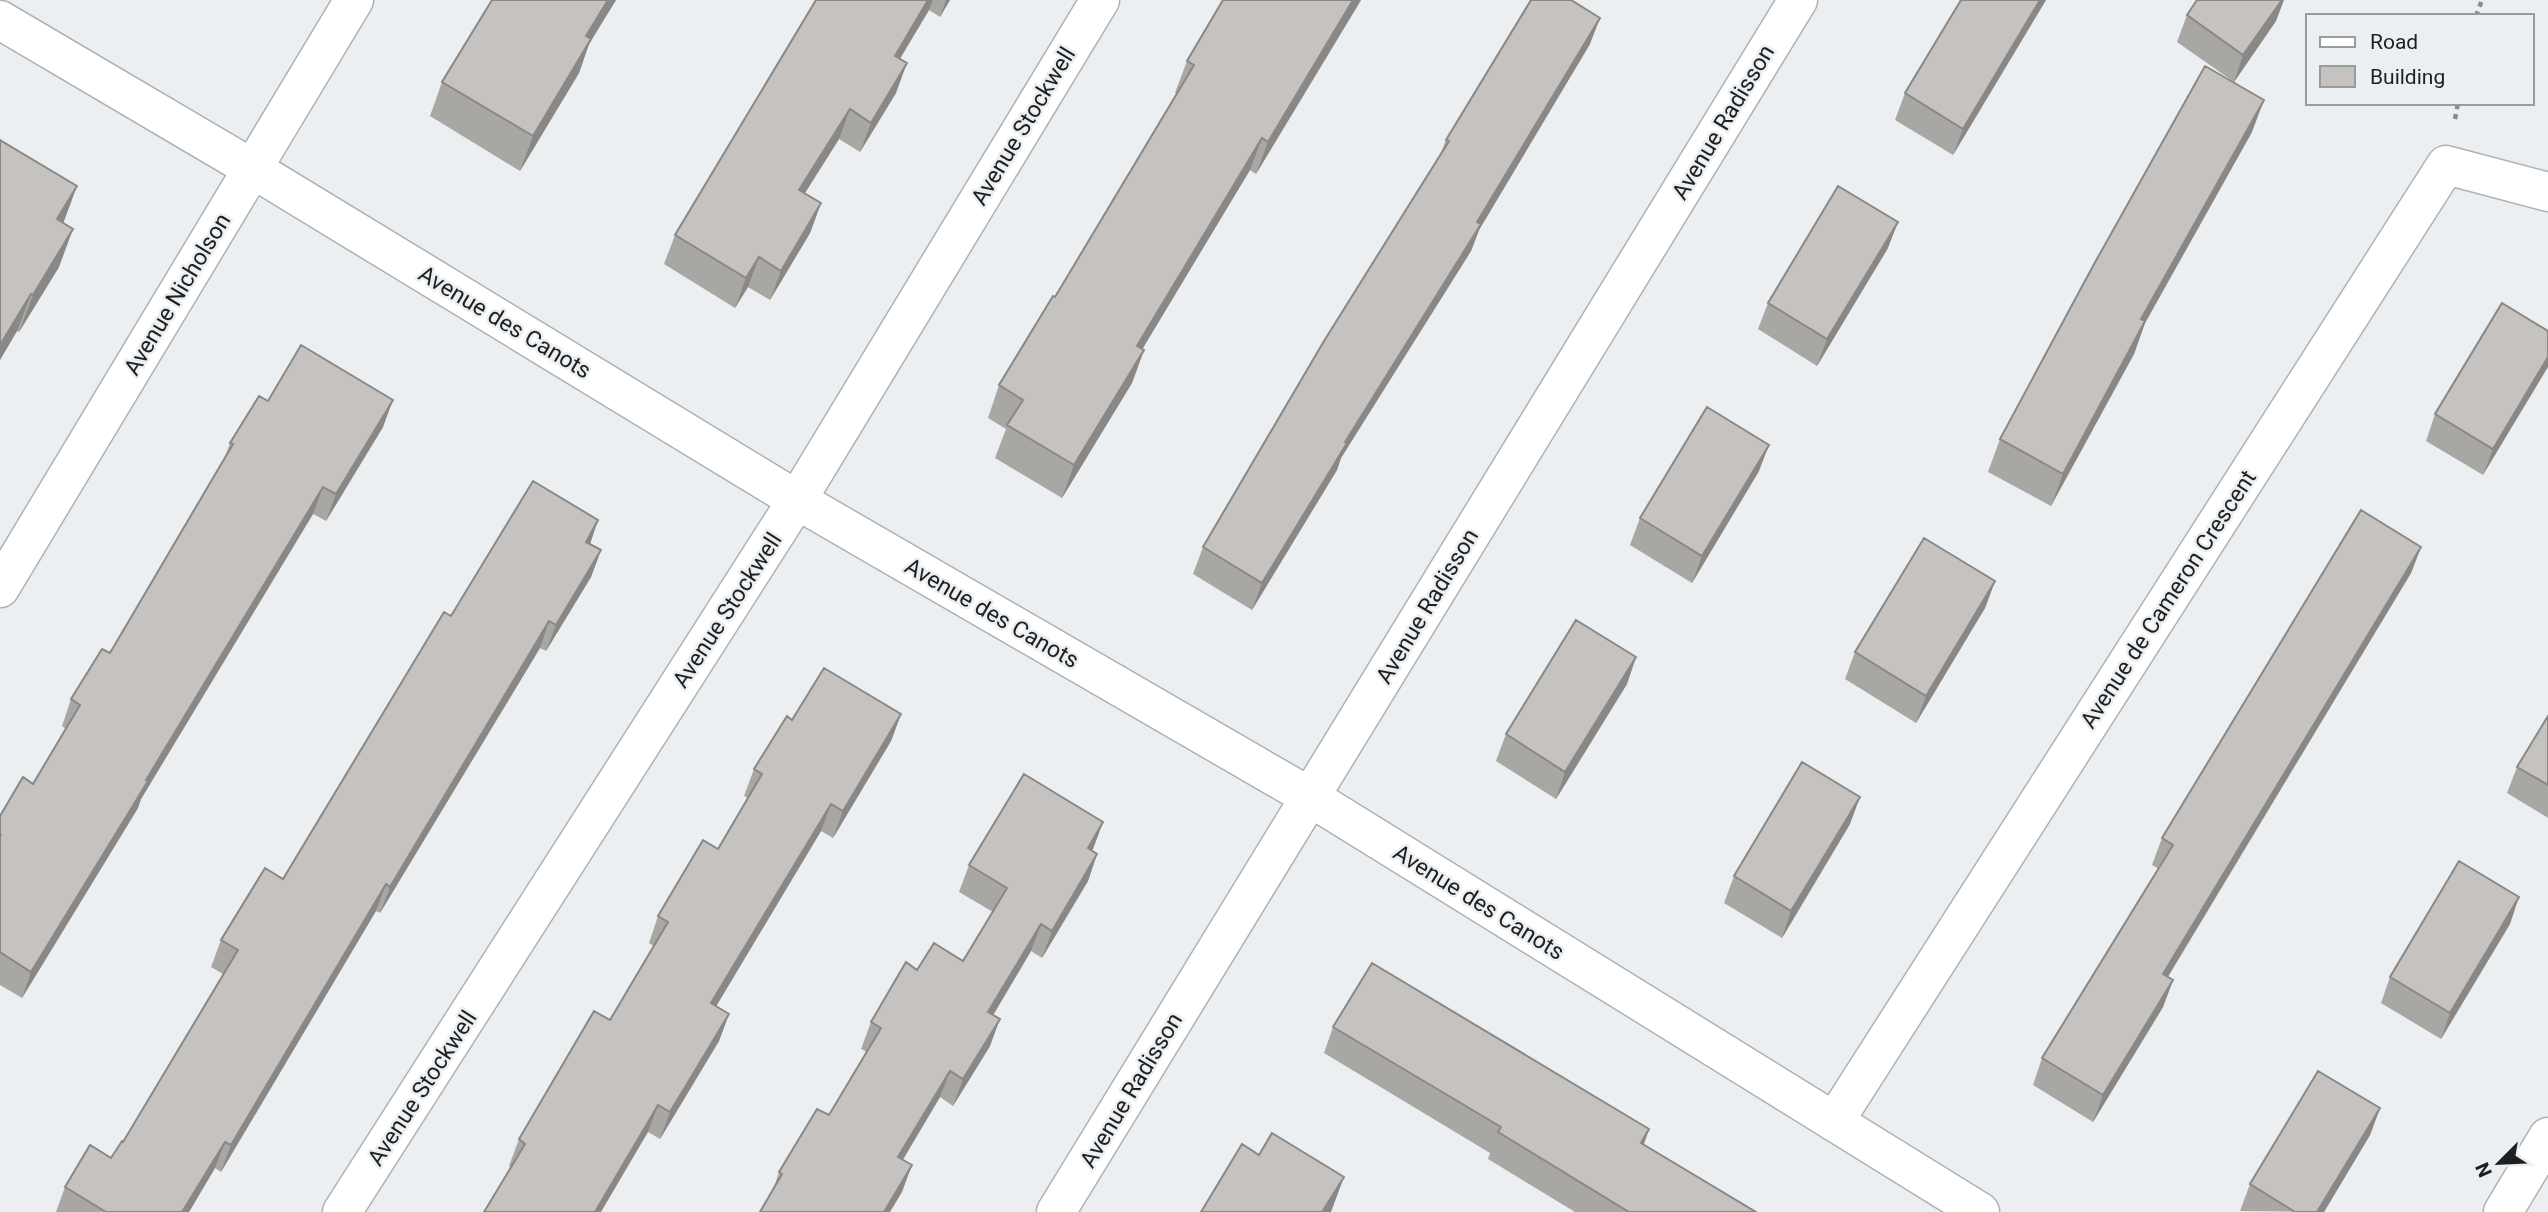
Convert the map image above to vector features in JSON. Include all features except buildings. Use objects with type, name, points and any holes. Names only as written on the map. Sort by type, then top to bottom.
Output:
[{"type":"street","name":"Avenue Nicholson","points":[[0,589],[354,0]]},
{"type":"street","name":"Avenue Stockwell","points":[[342,1212],[797,500],[1100,0]]},
{"type":"street","name":"Avenue Radisson","points":[[1056,1212],[1798,0]]},
{"type":"street","name":"Avenue des Canots","points":[[0,20],[253,169],[797,500],[1310,797],[1980,1212]]},
{"type":"street","name":"Avenue de Cameron Crescent","points":[[1834,1122],[2446,165],[2548,192]]},
{"type":"street","points":[[2502,1212],[2548,1136]]}]
